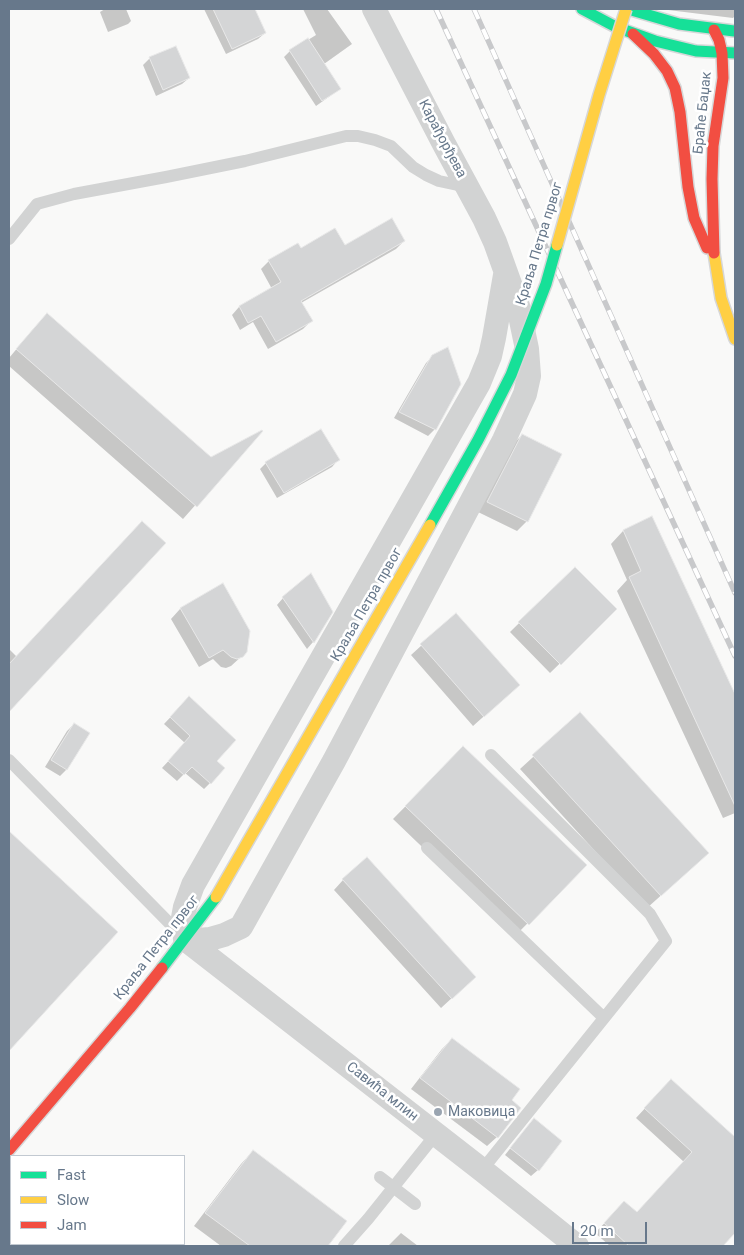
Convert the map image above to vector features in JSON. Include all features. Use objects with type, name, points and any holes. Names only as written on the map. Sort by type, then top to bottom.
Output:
[{"type":"main road","name":"Браће Баџак","points":[[582,9],[603,21],[633,34],[654,54],[667,71],[675,88],[680,112],[688,187],[694,218],[714,260]]},
{"type":"main road","points":[[627,9],[679,24],[714,30],[735,31]]},
{"type":"main road","name":"Краља Петра првог","points":[[9,1150],[82,1065],[185,939],[216,897],[478,440],[511,375],[546,284],[599,95],[627,9]]},
{"type":"main road","name":"Браће Баџак","points":[[714,30],[722,53],[723,78],[713,146],[714,260],[721,298],[735,339]]},
{"type":"main road","points":[[692,63],[696,51],[714,30]]},
{"type":"main road","points":[[633,34],[696,51],[735,53]]},
{"type":"main road","points":[[680,112],[685,81]]},
{"type":"main road","points":[[718,108],[733,88]]},
{"type":"street","name":"Карађорђева","points":[[185,939],[210,939],[241,927],[334,761],[504,440],[525,394],[529,376],[527,349],[518,306],[484,218],[374,9]]},
{"type":"street","points":[[185,939],[183,918],[193,885],[479,383],[490,356],[506,271]]},
{"type":"street","name":"Савића млин","points":[[185,939],[577,1246]]},
{"type":"lane","points":[[9,240],[37,204],[74,194],[166,178],[245,161],[346,136],[358,136],[391,146],[413,167],[426,174],[439,180],[468,187]]},
{"type":"lane","points":[[482,1170],[666,940],[650,914],[490,755]]},
{"type":"lane","points":[[9,760],[185,939]]},
{"type":"lane","points":[[427,848],[604,1018]]},
{"type":"lane","points":[[344,1246],[436,1134]]},
{"type":"lane","points":[[380,1177],[415,1204]]},
{"type":"building","points":[[213,9],[255,9],[266,33],[232,49]]},
{"type":"building","points":[[308,38],[341,89],[322,101],[289,50]]},
{"type":"building","points":[[176,46],[190,78],[163,90],[149,57]]},
{"type":"building","points":[[392,218],[405,241],[301,301],[313,321],[276,342],[261,316],[248,323],[239,306],[281,282],[268,260],[298,243],[301,248],[335,228],[345,245]]},
{"type":"building","points":[[47,313],[211,457],[263,431],[197,507],[16,349]]},
{"type":"building","points":[[448,347],[461,384],[436,430],[399,412],[432,355]]},
{"type":"building","points":[[321,429],[340,460],[284,493],[265,462]]},
{"type":"building","points":[[522,434],[562,454],[528,522],[487,502]]},
{"type":"building","points":[[652,516],[735,694],[735,806],[629,577],[641,571],[623,530]]},
{"type":"building","points":[[142,521],[166,543],[9,712],[9,664]]},
{"type":"building","points":[[575,567],[617,609],[561,665],[518,622]]},
{"type":"building","points":[[311,573],[333,612],[314,643],[282,597]]},
{"type":"building","points":[[223,583],[250,631],[247,652],[243,657],[237,659],[231,657],[223,650],[209,658],[180,608]]},
{"type":"building","points":[[456,613],[520,685],[484,717],[420,644]]},
{"type":"building","points":[[189,696],[236,740],[217,761],[225,768],[211,784],[192,767],[184,775],[168,761],[190,736],[170,717]]},
{"type":"building","points":[[580,712],[709,853],[661,896],[532,755]]},
{"type":"building","points":[[74,723],[90,733],[67,770],[51,760]]},
{"type":"building","points":[[463,746],[587,865],[529,925],[405,806]]},
{"type":"building","points":[[9,831],[118,932],[9,1051]]},
{"type":"building","points":[[367,857],[476,977],[452,999],[342,879]]},
{"type":"building","points":[[452,1038],[520,1089],[512,1100],[521,1108],[498,1138],[420,1078]]},
{"type":"building","points":[[671,1079],[735,1137],[735,1233],[723,1246],[629,1246],[604,1223],[624,1201],[637,1212],[692,1152],[644,1108]]},
{"type":"building","points":[[534,1118],[562,1141],[539,1171],[510,1148]]},
{"type":"building","points":[[253,1150],[347,1221],[328,1246],[250,1246],[205,1213]]},
{"type":"railway","points":[[436,9],[735,656]]},
{"type":"railway","points":[[474,9],[735,593]]},
{"type":"traffic: fast","points":[[582,9],[616,27],[655,41],[696,51],[735,53]]},
{"type":"traffic: fast","points":[[628,9],[679,24],[734,31]]},
{"type":"traffic: fast","points":[[430,525],[478,440],[511,375],[546,284],[557,245]]},
{"type":"traffic: fast","points":[[162,968],[216,897]]},
{"type":"traffic: slow","points":[[557,245],[599,95],[626,9]]},
{"type":"traffic: slow","points":[[714,253],[721,298],[735,339]]},
{"type":"traffic: slow","points":[[216,897],[430,525]]},
{"type":"traffic: jam","points":[[714,30],[722,53],[723,78],[713,146],[714,253]]},
{"type":"traffic: jam","points":[[633,34],[654,54],[667,71],[675,88],[694,218],[707,248]]},
{"type":"traffic: jam","points":[[9,1150],[162,968]]},
{"type":"place","name":"Маковица","points":[[438,1112]]}]
